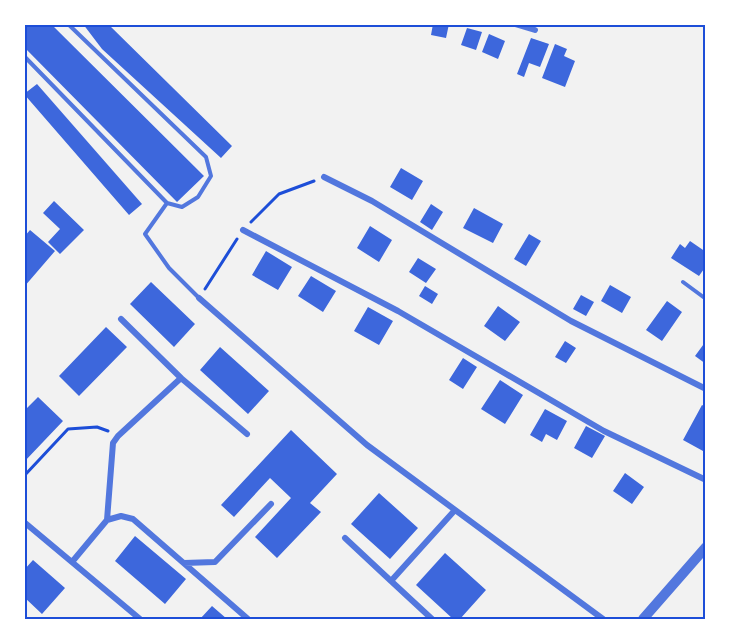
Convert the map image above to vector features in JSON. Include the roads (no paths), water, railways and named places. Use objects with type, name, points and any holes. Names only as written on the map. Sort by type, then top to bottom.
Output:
[{"type":"street","points":[[515,24],[537,27]]},
{"type":"street","points":[[324,177],[372,201],[571,321],[706,389]]},
{"type":"street","points":[[243,230],[398,311],[604,431],[706,480]]},
{"type":"street","points":[[199,298],[367,445],[603,619]]},
{"type":"street","points":[[121,319],[182,378],[247,434]]},
{"type":"street","points":[[107,520],[113,443],[182,378]]},
{"type":"street","points":[[184,563],[215,562],[271,504]]},
{"type":"street","points":[[391,581],[455,510]]},
{"type":"street","points":[[72,562],[107,520],[121,516],[133,519],[248,619]]},
{"type":"street","points":[[24,522],[140,619]]},
{"type":"street","points":[[345,538],[432,619]]},
{"type":"street","points":[[643,619],[706,547]]},
{"type":"lane","points":[[24,56],[167,203],[182,207],[198,197],[211,176],[206,157],[68,24]]},
{"type":"lane","points":[[167,203],[145,234],[169,268],[199,298]]},
{"type":"lane","points":[[683,282],[706,299]]}]
